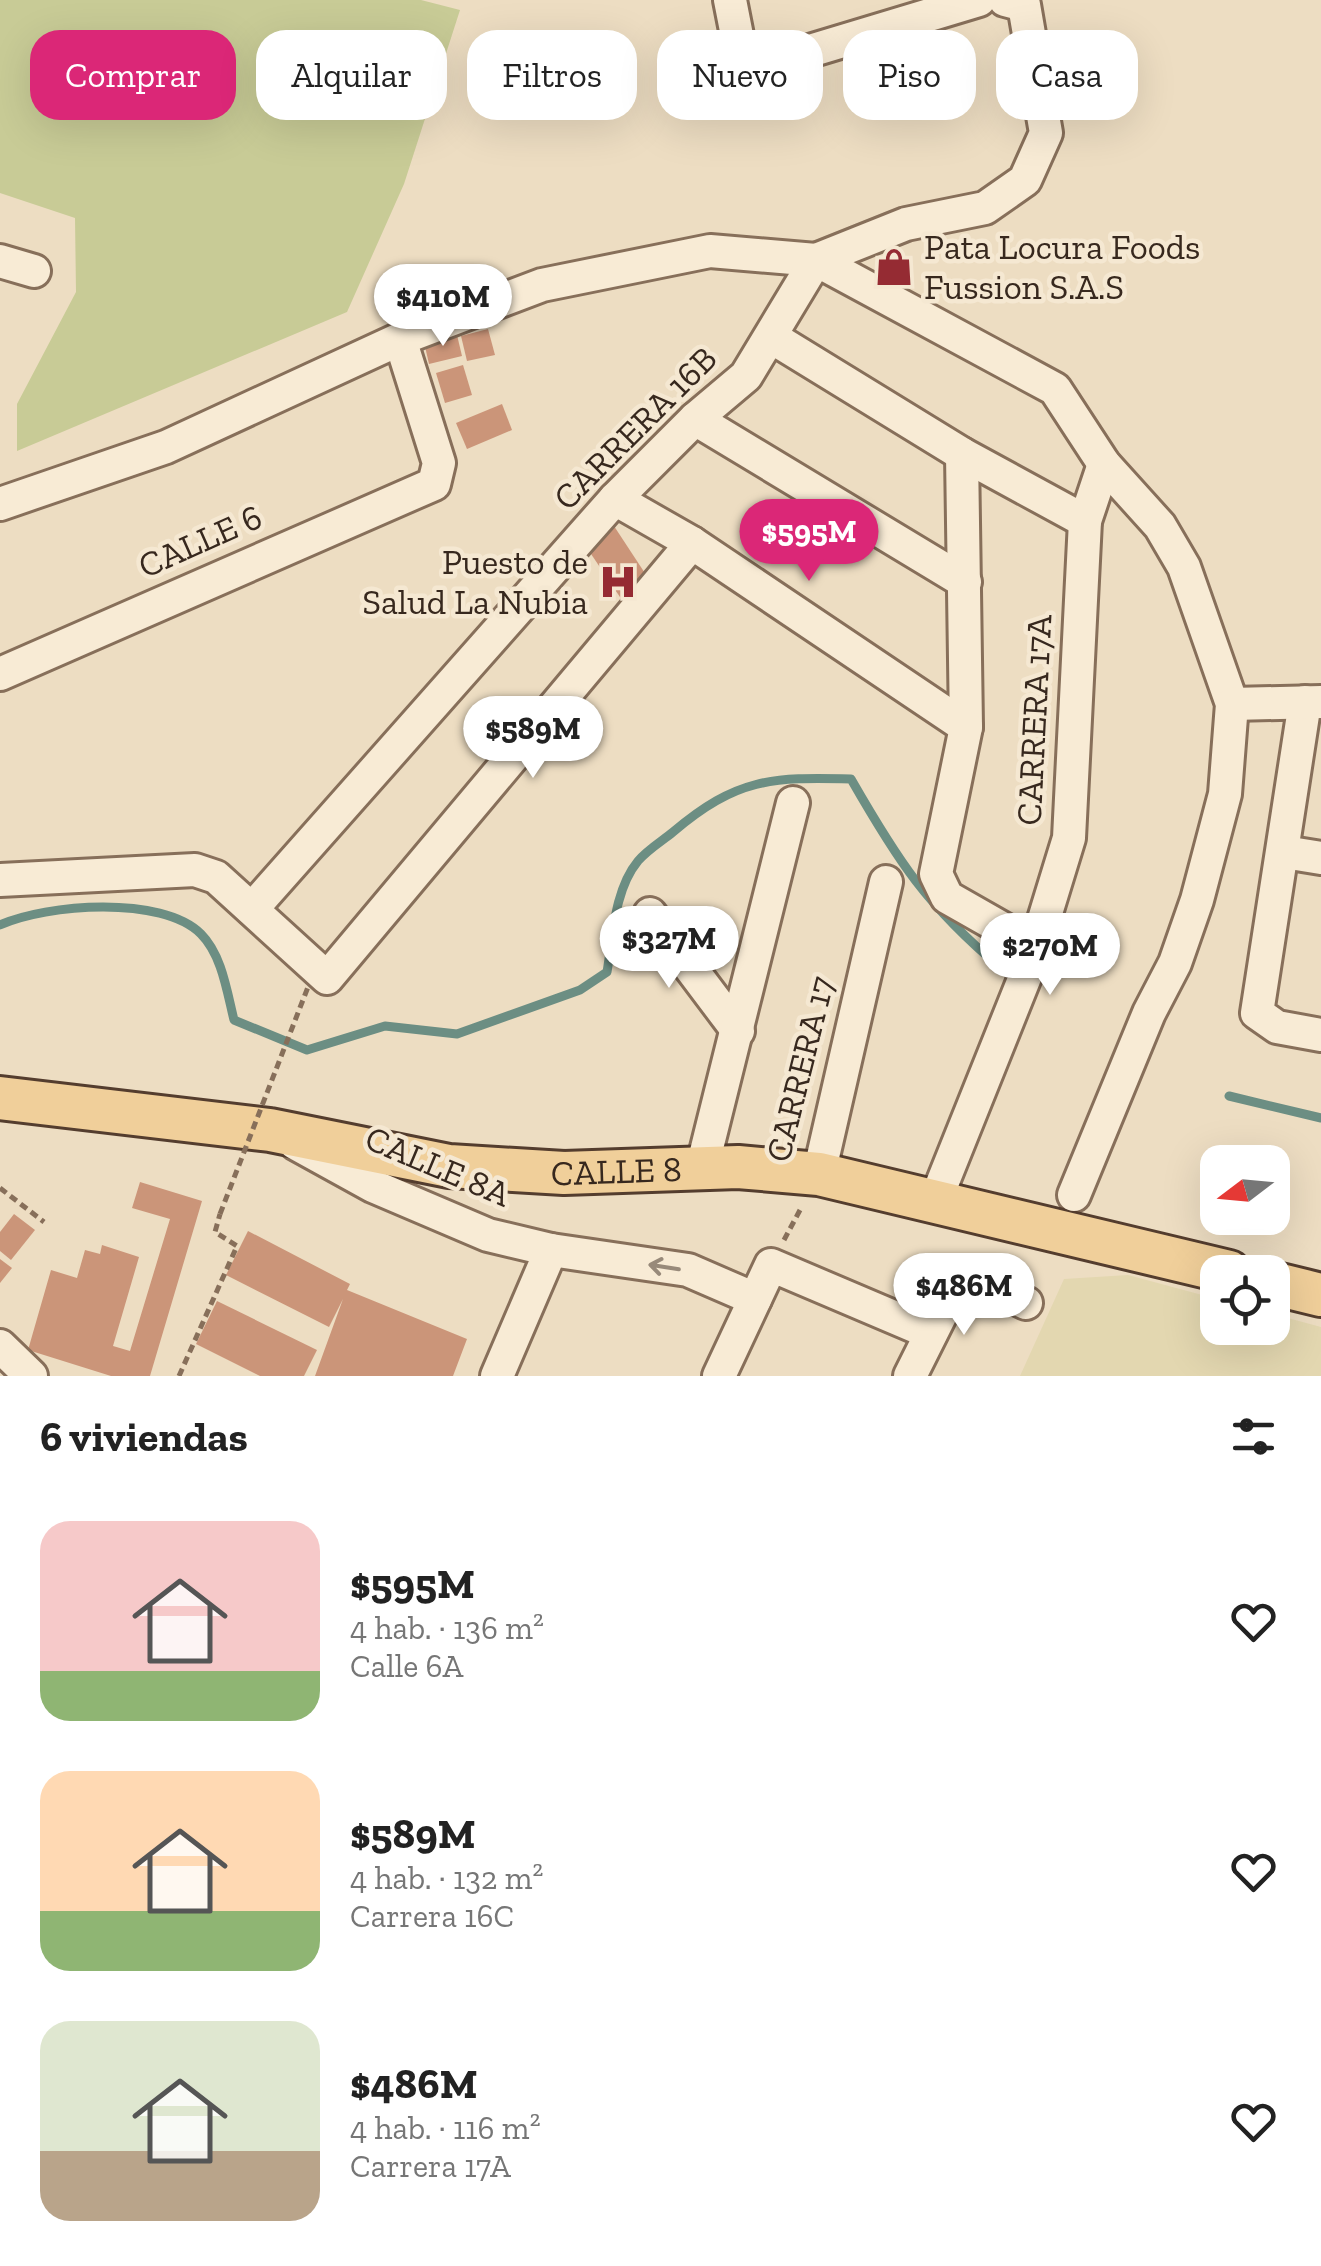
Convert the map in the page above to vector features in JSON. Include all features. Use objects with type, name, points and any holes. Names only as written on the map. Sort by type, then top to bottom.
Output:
[{"type":"main road","name":"CALLE 8","points":[[0,1098],[270,1130],[449,1166],[564,1173],[702,1168],[819,1174],[1200,1265]]},
{"type":"main road","points":[[1290,1287],[1321,1294]]},
{"type":"street","points":[[730,0],[740,51],[760,66],[979,0]]},
{"type":"street","points":[[816,260],[906,224],[985,208],[1025,180],[1046,133],[1024,5],[1005,0]]},
{"type":"street","points":[[0,504],[166,447],[400,340],[542,285],[710,251],[816,260],[1056,388],[1104,464],[1160,526],[1184,567],[1232,704],[1225,794],[1197,900],[1175,963],[1149,1013],[1074,1195]]},
{"type":"street","name":"CARRERA 16B","points":[[252,909],[615,499],[695,419],[746,376],[816,260]]},
{"type":"street","points":[[0,261],[34,271]]},
{"type":"street","points":[[772,338],[962,454],[1085,521]]},
{"type":"street","name":"CALLE 6","points":[[0,674],[434,484],[439,463],[400,340]]},
{"type":"street","points":[[695,419],[965,582]]},
{"type":"street","points":[[962,454],[966,728],[936,874],[947,896],[1033,954]]},
{"type":"street","name":"CARRERA 17A","points":[[936,1199],[1033,954],[1069,838],[1085,521],[1104,464]]},
{"type":"street","points":[[615,499],[692,543],[966,728]]},
{"type":"street","points":[[0,880],[195,870],[216,877],[252,909],[317,983],[692,543]]},
{"type":"street","points":[[1232,704],[1313,702],[1257,1013],[1277,1027],[1321,1035]]},
{"type":"street","points":[[702,1168],[794,804]]},
{"type":"street","points":[[1284,852],[1321,858]]},
{"type":"street","name":"CARRERA 17","points":[[819,1174],[886,882]]},
{"type":"street","points":[[650,914],[738,1031]]},
{"type":"street","name":"CALLE 8A","points":[[270,1130],[431,1213],[488,1235],[551,1250],[688,1270],[755,1298]]},
{"type":"street","points":[[497,1376],[551,1250]]},
{"type":"street","points":[[719,1376],[771,1264],[931,1333]]},
{"type":"street","points":[[910,1376],[962,1272],[1026,1303]]},
{"type":"street","points":[[0,1346],[31,1376]]},
{"type":"path","points":[[179,1376],[236,1246],[214,1232],[220,1214],[317,983]]},
{"type":"path","name":"CARRERA 17","points":[[771,1264],[819,1174]]},
{"type":"path","points":[[0,1188],[44,1222]]},
{"type":"shaded area","points":[[1128,1275],[1200,1294],[1200,1345],[1290,1345],[1290,1319],[1321,1327],[1321,1376],[1020,1376],[1064,1279]]},
{"type":"green space","points":[[0,0],[421,0],[460,10],[447,50],[447,30],[256,30],[256,120],[425,120],[404,184],[347,312],[17,451],[17,404],[76,292],[75,218],[0,193]]},
{"type":"building","points":[[488,329],[495,355],[467,361],[461,336]]},
{"type":"building","points":[[457,335],[462,356],[429,364],[424,342]]},
{"type":"building","points":[[463,365],[472,395],[445,403],[436,373]]},
{"type":"building","points":[[502,404],[512,430],[467,449],[456,423]]},
{"type":"building","points":[[614,526],[654,587],[626,606],[585,545]]},
{"type":"building","points":[[140,1182],[202,1201],[150,1376],[111,1376],[28,1350],[51,1270],[77,1278],[85,1250],[100,1254],[102,1245],[139,1257],[113,1346],[130,1351],[170,1219],[132,1208]]},
{"type":"building","points":[[14,1214],[35,1230],[11,1260],[0,1251],[0,1232]]},
{"type":"building","points":[[248,1231],[350,1284],[347,1290],[467,1339],[453,1376],[315,1376],[343,1299],[329,1327],[226,1275]]},
{"type":"building","points":[[0,1259],[12,1268],[0,1283]]},
{"type":"building","points":[[217,1301],[317,1350],[304,1376],[260,1376],[196,1344]]},
{"type":"waterway","points":[[0,925],[45,912],[103,907],[160,913],[183,922],[201,934],[214,952],[234,1020],[307,1050],[385,1026],[457,1034],[580,990],[607,972],[616,914],[630,873],[650,849],[696,814],[756,784],[851,779],[933,903],[1001,968]]},
{"type":"waterway","points":[[1229,1096],[1321,1118]]},
{"type":"place","name":"Pata Locura Foods Fussion S.A.S","points":[[894,267]]},
{"type":"place","name":"Puesto de Salud La Nubia","points":[[618,582]]}]
